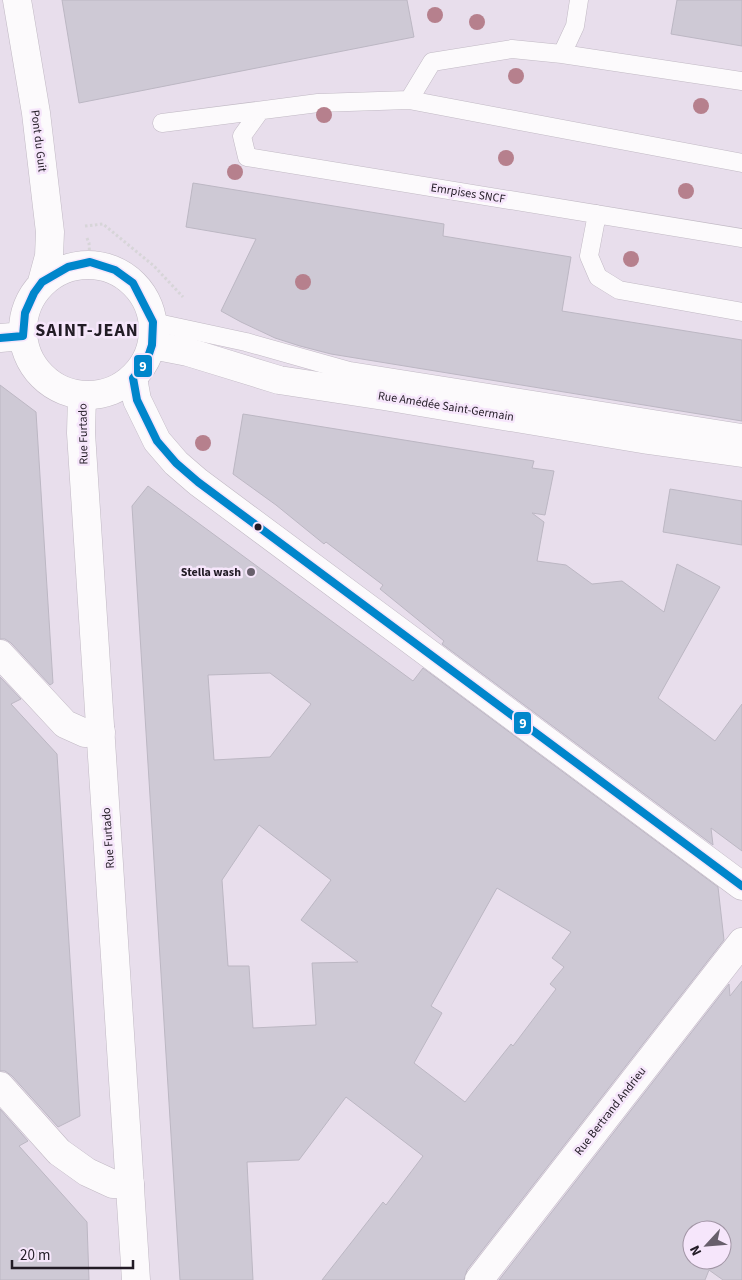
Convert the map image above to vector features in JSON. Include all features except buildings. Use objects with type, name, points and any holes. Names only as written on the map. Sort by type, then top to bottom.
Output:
[{"type":"street","name":"Pont du Guit","points":[[17,0],[36,113],[50,232],[49,256],[42,282]]},
{"type":"street","points":[[90,262],[115,270],[133,283],[153,334],[146,363],[133,378],[118,389],[100,395],[82,396],[60,389],[42,376],[12,337],[34,293],[42,282],[68,267],[90,262]]},
{"type":"street","name":"Rue Amédée Saint-Germain","points":[[153,334],[188,352],[279,380],[648,440],[742,453]]},
{"type":"street","points":[[133,378],[137,400],[157,441],[176,463],[198,482],[742,886]]},
{"type":"street","name":"Rue Furtado","points":[[82,396],[82,433],[136,1280]]},
{"type":"street","points":[[0,654],[65,724],[85,733],[101,732]]},
{"type":"street","name":"Rue Bertrand Andrieu","points":[[479,1280],[742,942]]},
{"type":"street","points":[[0,1086],[59,1152],[87,1172],[113,1184],[130,1184]]},
{"type":"lane","points":[[562,54],[575,26],[579,0]]},
{"type":"lane","points":[[409,100],[432,62],[512,49],[562,54],[742,81]]},
{"type":"lane","points":[[162,123],[318,103],[409,100],[742,162]]},
{"type":"lane","name":"Emrpises SNCF","points":[[260,110],[242,136],[247,157],[742,238]]},
{"type":"lane","points":[[597,214],[589,256],[598,277],[619,290],[742,312]]},
{"type":"lane","name":"Rue Amédée Saint-Germain","points":[[153,334],[246,342],[348,371],[742,433]]},
{"type":"path","points":[[50,232],[102,224],[154,266],[184,299]]},
{"type":"transit line","name":"9","points":[[0,338],[23,336],[25,313],[34,293],[42,282],[68,267],[90,262],[115,270],[133,283],[153,322],[152,345],[146,363],[133,378],[137,400],[157,441],[176,463],[198,482],[742,886]]},
{"type":"place","name":"Stella wash","points":[[251,572]]},
{"type":"district","name":"SAINT-JEAN","points":[[87,330]]}]
